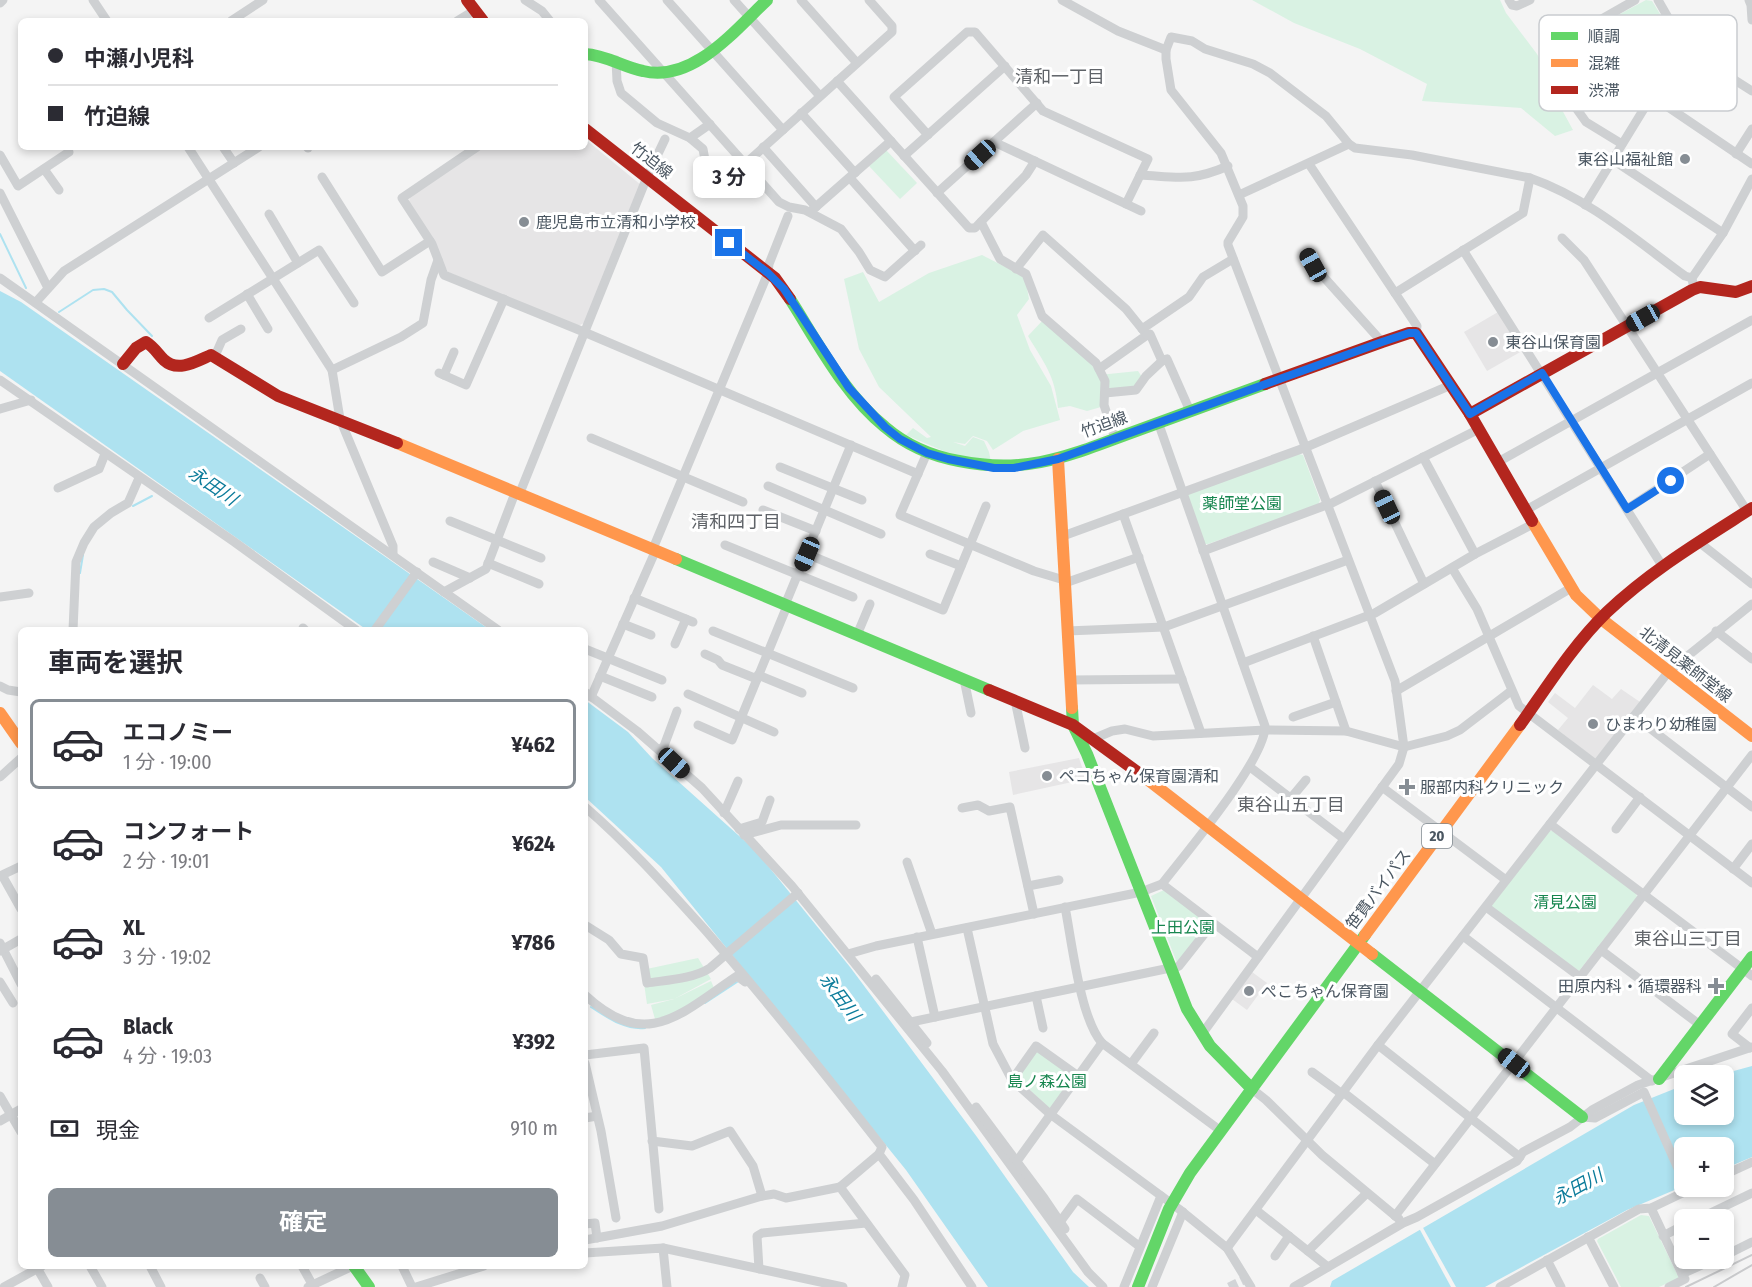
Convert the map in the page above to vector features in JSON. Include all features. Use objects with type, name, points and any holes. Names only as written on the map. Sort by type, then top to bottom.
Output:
[{"type":"street","points":[[93,0],[105,18]]},
{"type":"street","points":[[236,18],[263,0]]},
{"type":"street","points":[[525,0],[542,11],[548,18]]},
{"type":"street","points":[[667,0],[783,130]]},
{"type":"street","points":[[734,0],[820,96]]},
{"type":"street","points":[[588,54],[615,60],[644,71],[663,72],[685,68],[711,50],[767,0]]},
{"type":"street","points":[[801,0],[857,63]]},
{"type":"street","points":[[745,164],[892,32],[892,26],[869,0]]},
{"type":"street","points":[[1062,0],[1118,31],[1166,50]]},
{"type":"street","points":[[1509,0],[1512,5],[1518,6],[1530,0]]},
{"type":"street","points":[[1609,15],[1635,0]]},
{"type":"street","points":[[1658,0],[1666,15]]},
{"type":"street","points":[[1749,0],[1752,20]]},
{"type":"street","points":[[602,1],[779,202],[813,209]]},
{"type":"street","points":[[460,18],[471,5],[481,18]]},
{"type":"street","points":[[928,135],[894,97],[967,32],[975,32],[1043,111],[1148,159],[1126,204]]},
{"type":"street","points":[[1202,1034],[1399,764],[1404,747],[1395,681],[1233,259],[1228,242],[1243,217],[1243,206],[1228,166],[1209,137],[1171,90],[1166,50],[1171,37],[1192,42],[1205,49],[1253,64],[1270,73],[1326,116],[1349,144],[1362,149],[1412,155],[1546,183],[1585,205],[1693,284],[1736,292],[1752,286]]},
{"type":"street","points":[[615,60],[621,93],[657,123],[690,138],[703,149],[705,160],[745,192]]},
{"type":"street","points":[[904,156],[1005,66]]},
{"type":"street","points":[[837,81],[966,226],[975,228],[1026,176],[1035,161]]},
{"type":"street","points":[[1737,81],[1752,91]]},
{"type":"street","points":[[937,193],[1037,104]]},
{"type":"street","points":[[1579,111],[1586,122],[1622,144]]},
{"type":"street","points":[[1585,205],[1643,111]]},
{"type":"street","points":[[1673,111],[1752,164]]},
{"type":"street","points":[[763,147],[813,209],[841,229],[874,274],[885,277],[918,248],[852,176],[801,113]]},
{"type":"street","points":[[690,138],[710,124]]},
{"type":"street","points":[[1736,154],[1752,129]]},
{"type":"street","name":"竹迫線","points":[[588,131],[768,273],[784,289],[849,388],[885,427],[900,439],[927,453],[968,463],[1003,468],[1035,465],[1058,459],[1382,342],[1416,333]]},
{"type":"street","points":[[444,592],[486,569],[647,177],[665,139]]},
{"type":"street","points":[[813,209],[891,141]]},
{"type":"street","points":[[994,142],[1141,211]]},
{"type":"street","points":[[1239,195],[1349,144]]},
{"type":"street","points":[[190,150],[333,370],[340,419],[393,546],[393,555]]},
{"type":"street","points":[[225,150],[234,163]]},
{"type":"street","points":[[36,302],[64,271],[254,150]]},
{"type":"street","points":[[473,150],[402,198],[430,241],[444,275],[918,474]]},
{"type":"street","points":[[0,155],[18,186],[69,152]]},
{"type":"street","points":[[1613,160],[1723,233]]},
{"type":"street","points":[[1309,164],[1416,326],[1416,333],[1470,414],[1570,588],[1600,618]]},
{"type":"street","points":[[1140,175],[1193,177],[1207,175],[1228,166]]},
{"type":"street","points":[[44,169],[59,190]]},
{"type":"street","points":[[322,177],[382,272],[430,241]]},
{"type":"street","points":[[1395,293],[1523,213],[1530,178]]},
{"type":"street","points":[[1470,414],[1627,327],[1693,284],[1752,179]]},
{"type":"street","points":[[0,193],[48,288]]},
{"type":"street","points":[[269,214],[298,262]]},
{"type":"street","points":[[788,216],[768,273],[654,551],[600,676],[588,695],[660,750],[702,788],[912,1022],[1017,1161],[1093,1269],[1111,1287]]},
{"type":"street","points":[[981,222],[1000,259],[1026,274],[1042,316],[1096,363],[1105,381],[1104,405],[1115,438]]},
{"type":"street","points":[[1017,269],[1043,235],[1126,309],[1144,332],[1150,334],[1162,361]]},
{"type":"street","points":[[1562,238],[1584,260],[1710,454],[1750,510]]},
{"type":"street","points":[[209,318],[319,250],[354,303]]},
{"type":"street","points":[[1463,250],[1663,567]]},
{"type":"street","points":[[1307,254],[1313,265],[1382,342]]},
{"type":"street","points":[[1099,369],[1189,297],[1203,278],[1233,259]]},
{"type":"street","points":[[333,370],[401,337],[423,323],[431,280],[438,260]]},
{"type":"street","points":[[0,290],[3,280],[494,627]]},
{"type":"street","points":[[248,294],[268,329]]},
{"type":"street","points":[[454,352],[441,374],[466,385],[504,299]]},
{"type":"street","points":[[1498,462],[1752,320]]},
{"type":"street","points":[[215,356],[222,340],[241,329]]},
{"type":"street","points":[[123,364],[136,348],[146,342],[174,367],[182,367],[211,355],[215,356],[278,396],[340,419],[1073,725],[1207,825],[1582,1118],[1595,1118],[1644,1092],[1674,1155]]},
{"type":"street","points":[[1105,393],[1136,390],[1146,376],[1167,359],[1190,411]]},
{"type":"street","points":[[0,380],[233,541],[352,627]]},
{"type":"street","points":[[1526,510],[1752,384]]},
{"type":"street","points":[[1062,536],[1304,448],[1451,385]]},
{"type":"street","points":[[0,409],[31,400]]},
{"type":"street","points":[[851,953],[917,937],[1141,892],[1162,884],[1250,767],[1265,730],[1158,422]]},
{"type":"street","points":[[1203,551],[1327,505],[1479,429]]},
{"type":"street","points":[[591,438],[743,502]]},
{"type":"street","points":[[699,725],[732,740],[851,445]]},
{"type":"street","points":[[927,453],[900,515],[1065,582],[1139,557]]},
{"type":"street","points":[[58,488],[99,468],[105,454]]},
{"type":"street","points":[[1627,509],[1710,454]]},
{"type":"street","points":[[1423,457],[1475,554]]},
{"type":"street","points":[[1058,459],[1073,725],[1087,754],[1187,1010],[1210,1046],[1252,1089],[1307,1141],[1403,1223]]},
{"type":"street","points":[[780,467],[862,500]]},
{"type":"street","points":[[73,627],[76,562],[84,543],[94,527],[128,503],[139,478]]},
{"type":"street","points":[[1375,481],[1424,584]]},
{"type":"street","points":[[768,486],[881,534]]},
{"type":"street","points":[[807,554],[944,610],[986,506]]},
{"type":"street","points":[[763,510],[816,531]]},
{"type":"street","name":"笹貫バイパス","points":[[1138,1287],[1171,1204],[1190,1173],[1528,712],[1600,618],[1629,592],[1663,567],[1750,510]]},
{"type":"street","points":[[1124,514],[1201,733]]},
{"type":"street","points":[[450,521],[541,558]]},
{"type":"street","points":[[1243,663],[1370,616],[1475,554],[1533,524]]},
{"type":"street","points":[[1700,543],[1752,584]]},
{"type":"street","points":[[725,545],[853,597]]},
{"type":"street","points":[[930,554],[961,566]]},
{"type":"street","points":[[1067,630],[1164,627],[1348,560]]},
{"type":"street","points":[[433,562],[470,578]]},
{"type":"street","points":[[488,563],[539,584]]},
{"type":"street","points":[[1452,568],[1477,609],[1517,704],[1752,883]]},
{"type":"street","points":[[377,627],[417,573]]},
{"type":"street","points":[[1396,691],[1570,588]]},
{"type":"street","points":[[0,597],[29,593]]},
{"type":"street","points":[[634,598],[689,621],[675,645]]},
{"type":"street","points":[[857,635],[870,604]]},
{"type":"street","points":[[1227,1248],[1378,1045],[1669,670],[1752,604]]},
{"type":"street","name":"北清見薬師堂線","points":[[1600,618],[1752,736]]},
{"type":"street","points":[[623,624],[651,635]]},
{"type":"street","points":[[713,631],[853,688]]},
{"type":"street","points":[[1716,631],[1752,659]]},
{"type":"street","points":[[1313,636],[1346,731]]},
{"type":"street","points":[[588,650],[662,680]]},
{"type":"street","points":[[705,654],[718,660],[722,665],[802,693]]},
{"type":"street","points":[[600,676],[652,697]]},
{"type":"street","points":[[1070,681],[1182,679]]},
{"type":"street","points":[[966,680],[971,713]]},
{"type":"street","points":[[0,686],[18,692]]},
{"type":"street","points":[[1093,739],[1119,729],[1153,736],[1265,730],[1346,731],[1404,747],[1448,736],[1460,730],[1511,691]]},
{"type":"street","points":[[688,694],[774,732]]},
{"type":"street","points":[[1017,702],[1025,748]]},
{"type":"street","points":[[1293,717],[1336,702]]},
{"type":"street","points":[[660,750],[664,746],[677,711]]},
{"type":"street","points":[[0,713],[18,739]]},
{"type":"street","points":[[1634,716],[1752,807]]},
{"type":"street","points":[[1395,1216],[1752,755]]},
{"type":"street","points":[[0,777],[18,761]]},
{"type":"street","points":[[1250,767],[1344,839]]},
{"type":"street","points":[[1291,798],[1306,780]]},
{"type":"street","points":[[724,813],[738,781]]},
{"type":"street","points":[[1382,787],[1506,880]]},
{"type":"street","points":[[1616,829],[1640,797]]},
{"type":"street","points":[[741,832],[762,822],[770,800]]},
{"type":"street","points":[[962,808],[978,805],[989,811],[1010,807],[1034,914]]},
{"type":"street","points":[[588,810],[644,861],[726,954],[882,1147],[879,1154],[840,1187],[786,1198],[774,1194],[662,1226],[588,1240]]},
{"type":"street","points":[[1550,824],[1747,973]]},
{"type":"street","points":[[741,832],[781,825],[856,825]]},
{"type":"street","points":[[1733,869],[1752,844]]},
{"type":"street","points":[[907,862],[932,934]]},
{"type":"street","points":[[18,867],[2,875],[18,904]]},
{"type":"street","points":[[1028,886],[1059,880]]},
{"type":"street","points":[[1162,884],[1258,957]]},
{"type":"street","points":[[588,927],[609,940],[621,954],[643,958],[647,983],[704,972],[798,893]]},
{"type":"street","points":[[1486,907],[1580,977]]},
{"type":"street","points":[[1065,908],[1089,1021],[1096,1036],[1102,1043],[1221,1131]]},
{"type":"street","points":[[912,1022],[1171,969],[1179,966],[1213,923]]},
{"type":"street","points":[[968,928],[993,1044],[1012,1080],[1050,1114],[1183,1212],[1227,1248],[1251,1287]]},
{"type":"street","points":[[1463,936],[1655,1080]]},
{"type":"street","points":[[917,937],[935,1017]]},
{"type":"street","points":[[18,940],[1,948],[18,979]]},
{"type":"street","points":[[1601,950],[1700,1025]]},
{"type":"street","points":[[851,953],[942,1071],[1083,1264],[1103,1287]]},
{"type":"street","points":[[1655,1080],[1747,973],[1752,957]]},
{"type":"street","points":[[588,997],[604,1010],[620,1019],[654,1024],[672,1019],[737,976],[756,990]]},
{"type":"street","points":[[0,982],[12,1004]]},
{"type":"street","points":[[1036,996],[1043,1028]]},
{"type":"street","points":[[1751,1048],[1732,1034],[1752,1008]]},
{"type":"street","points":[[1131,1064],[1154,1034]]},
{"type":"street","points":[[1017,1161],[1102,1043]]},
{"type":"street","points":[[1378,1045],[1520,1157]]},
{"type":"street","points":[[1012,1080],[1036,1046],[1078,1076]]},
{"type":"street","points":[[588,1055],[644,1048],[659,1209]]},
{"type":"street","points":[[1294,1287],[1403,1223],[1517,1161],[1523,1152],[1570,1127],[1592,1110],[1638,1085],[1751,1048]]},
{"type":"street","points":[[1312,1072],[1435,1164]]},
{"type":"street","points":[[588,1076],[616,1218]]},
{"type":"street","points":[[0,1096],[18,1127]]},
{"type":"street","points":[[0,1121],[18,1110]]},
{"type":"street","points":[[588,1118],[597,1116]]},
{"type":"street","points":[[652,1141],[692,1146],[730,1131],[753,1166],[762,1197]]},
{"type":"street","points":[[879,1154],[914,1200],[972,1287]]},
{"type":"street","points":[[1734,1170],[1752,1162]]},
{"type":"street","points":[[840,1187],[905,1275],[902,1287]]},
{"type":"street","points":[[1308,1251],[1367,1193]]},
{"type":"street","points":[[1719,1209],[1752,1193]]},
{"type":"street","points":[[1500,1287],[1639,1209],[1651,1208],[1674,1195]]},
{"type":"street","points":[[1124,1287],[1161,1196]]},
{"type":"street","points":[[1060,1222],[1077,1199],[1139,1246]]},
{"type":"street","points":[[1651,1208],[1685,1280],[1668,1287]]},
{"type":"street","points":[[1256,1210],[1328,1267]]},
{"type":"street","points":[[1152,1287],[1183,1212]]},
{"type":"street","points":[[588,1223],[595,1222],[597,1238]]},
{"type":"street","points":[[759,1269],[757,1236],[762,1233],[866,1223]]},
{"type":"street","points":[[1663,1236],[1674,1230]]},
{"type":"street","points":[[1275,1256],[1289,1236]]},
{"type":"street","points":[[1588,1237],[1614,1287]]},
{"type":"street","points":[[1734,1251],[1752,1242]]},
{"type":"street","points":[[663,1248],[667,1287]]},
{"type":"street","points":[[588,1253],[663,1248],[843,1287]]},
{"type":"street","points":[[1547,1260],[1562,1287]]},
{"type":"street","points":[[4,1287],[36,1269]]},
{"type":"street","points":[[41,1269],[48,1287]]},
{"type":"street","points":[[92,1269],[102,1287]]},
{"type":"street","points":[[99,1269],[108,1287]]},
{"type":"street","points":[[152,1269],[161,1287]]},
{"type":"street","points":[[303,1269],[310,1286],[347,1269]]},
{"type":"street","points":[[355,1269],[369,1287]]},
{"type":"street","points":[[404,1269],[414,1287],[473,1269]]},
{"type":"street","points":[[448,1276],[457,1269]]},
{"type":"street","points":[[1682,1274],[1693,1269]]},
{"type":"street","points":[[260,1278],[265,1287]]},
{"type":"shaded area","name":"鹿児島市立清和小学校","points":[[588,141],[641,185],[584,323],[578,326],[448,272],[409,202],[410,196],[478,150],[588,150]]},
{"type":"shaded area","name":"東谷山保育園","points":[[1498,312],[1522,351],[1487,371],[1464,332]]},
{"type":"shaded area","name":"ひまわり幼稚園","points":[[1593,685],[1612,699],[1621,689],[1640,702],[1595,759],[1558,730],[1568,718],[1548,702],[1555,693],[1575,708]]},
{"type":"shaded area","name":"ペコちゃん保育園清和","points":[[1079,758],[1086,779],[1013,795],[1009,772]]},
{"type":"shaded area","name":"ぺこちゃん保育園","points":[[1252,972],[1267,983],[1247,1010],[1232,999]]},
{"type":"green space","points":[[1252,0],[1500,0],[1506,13],[1539,58],[1539,111],[1563,111],[1573,130],[1555,136],[1521,108],[1422,101],[1427,84],[1360,49],[1294,23]]},
{"type":"green space","points":[[1646,0],[1652,1],[1661,15],[1618,15]]},
{"type":"green space","points":[[886,150],[917,183],[900,199],[869,166]]},
{"type":"green space","points":[[982,255],[1025,277],[1029,299],[1017,315],[1030,350],[1051,386],[1060,420],[1023,431],[993,450],[987,441],[973,436],[965,444],[953,442],[965,446],[973,437],[984,441],[991,462],[946,452],[906,435],[913,428],[927,438],[931,437],[879,387],[859,349],[844,279],[863,272],[879,302],[929,273]]},
{"type":"green space","points":[[1044,319],[1091,364],[1099,375],[1138,371],[1142,377],[1135,388],[1102,392],[1101,407],[1087,411],[1070,406],[1058,408],[1051,378],[1028,336]]},
{"type":"green space","name":"薬師堂公園","points":[[1299,454],[1303,455],[1320,500],[1318,505],[1204,544],[1188,496],[1189,493]]},
{"type":"green space","name":"清見公園","points":[[1549,831],[1553,831],[1636,893],[1637,897],[1579,971],[1492,909],[1492,905]]},
{"type":"green space","name":"上田公園","points":[[1164,890],[1209,923],[1177,963],[1151,896]]},
{"type":"green space","points":[[698,958],[711,979],[674,999],[647,1004],[642,970]]},
{"type":"green space","points":[[711,981],[714,988],[672,1015],[655,1019],[651,1005],[674,999]]},
{"type":"green space","name":"島ノ森公園","points":[[1038,1051],[1072,1076],[1053,1107],[1049,1108],[1018,1079],[1034,1053]]},
{"type":"green space","points":[[1641,1215],[1649,1216],[1679,1278],[1659,1287],[1621,1287],[1598,1239]]},
{"type":"water","name":"永田川","points":[[0,291],[21,302],[486,627],[363,627],[0,371]]},
{"type":"water","name":"永田川","points":[[588,702],[628,732],[652,758],[756,851],[850,967],[977,1137],[1073,1272],[1089,1287],[988,1287],[906,1170],[661,867],[588,800]]},
{"type":"water","name":"永田川","points":[[1752,1066],[1752,1157],[1734,1165],[1734,1137],[1674,1137],[1674,1190],[1627,1210],[1485,1287],[1330,1287],[1332,1281],[1634,1105],[1674,1089],[1674,1125],[1734,1125],[1734,1071]]},
{"type":"pier","points":[[1422,1226],[1456,1287],[1451,1287],[1419,1228]]},
{"type":"waterway","points":[[0,234],[26,288]]},
{"type":"waterway","points":[[59,312],[93,290],[104,289],[112,292],[152,336]]},
{"type":"waterway","points":[[133,506],[152,496]]},
{"type":"waterway","points":[[80,573],[83,555]]},
{"type":"waterway","points":[[705,1003],[737,982]]},
{"type":"waterway","points":[[591,1007],[623,1025],[645,1028]]},
{"type":"tunnel","points":[[1229,1287],[1246,1279]]},
{"type":"railway","points":[[1686,1287],[1752,1255]]},
{"type":"railway","points":[[1714,1287],[1752,1265]]},
{"type":"traffic: fast","points":[[588,55],[643,71],[661,73],[679,69],[696,62],[712,51],[767,0]]},
{"type":"traffic: fast","points":[[790,299],[844,384],[870,414],[910,444],[929,453],[959,461],[1007,466],[1029,464],[1070,455],[1265,384]]},
{"type":"traffic: fast","points":[[676,559],[989,690]]},
{"type":"traffic: fast","points":[[1072,708],[1073,725],[1087,754],[1187,1009],[1210,1046],[1252,1089]]},
{"type":"traffic: fast","points":[[1138,1287],[1169,1209],[1190,1173],[1365,935]]},
{"type":"traffic: fast","points":[[1372,954],[1582,1117]]},
{"type":"traffic: fast","points":[[1659,1079],[1752,957]]},
{"type":"traffic: fast","points":[[356,1269],[369,1287]]},
{"type":"traffic: slow","points":[[397,443],[676,559]]},
{"type":"traffic: slow","points":[[1058,459],[1072,708]]},
{"type":"traffic: slow","points":[[1532,521],[1576,595],[1600,618],[1752,736]]},
{"type":"traffic: slow","points":[[0,713],[18,739]]},
{"type":"traffic: slow","points":[[1365,935],[1520,725]]},
{"type":"traffic: slow","points":[[1147,779],[1372,954]]},
{"type":"traffic: jam","points":[[467,0],[481,18]]},
{"type":"traffic: jam","points":[[588,131],[775,278],[790,299]]},
{"type":"traffic: jam","points":[[1470,414],[1692,290],[1700,287],[1736,292],[1752,286]]},
{"type":"traffic: jam","points":[[1265,384],[1382,342],[1416,333],[1470,414],[1532,521]]},
{"type":"traffic: jam","points":[[123,364],[136,348],[146,342],[164,360],[175,366],[194,363],[211,355],[278,396],[397,443]]},
{"type":"traffic: jam","points":[[1520,725],[1572,652],[1607,612],[1695,544],[1752,508]]},
{"type":"traffic: jam","points":[[989,690],[1073,725],[1147,779]]},
{"type":"place","name":"東谷山福祉館","points":[[1685,159]]},
{"type":"place","name":"鹿児島市立清和小学校","points":[[524,222]]},
{"type":"place","name":"東谷山保育園","points":[[1493,342]]},
{"type":"place","name":"ひまわり幼稚園","points":[[1593,724]]},
{"type":"place","name":"ペコちゃん保育園清和","points":[[1047,776]]},
{"type":"place","name":"服部内科クリニック","points":[[1407,787]]},
{"type":"place","name":"田原内科・循環器科","points":[[1716,986]]},
{"type":"place","name":"ぺこちゃん保育園","points":[[1249,991]]},
{"type":"district","name":"清和一丁目","points":[[1060,77]]},
{"type":"district","name":"清和四丁目","points":[[736,522]]},
{"type":"district","name":"東谷山五丁目","points":[[1291,805]]},
{"type":"district","name":"東谷山三丁目","points":[[1688,939]]},
{"type":"route","points":[[729,243],[768,273],[784,289],[835,369],[849,388],[885,427],[913,446],[948,459],[1014,468],[1058,459],[1382,342],[1416,333],[1470,414],[1542,373],[1627,509],[1671,481]]}]
